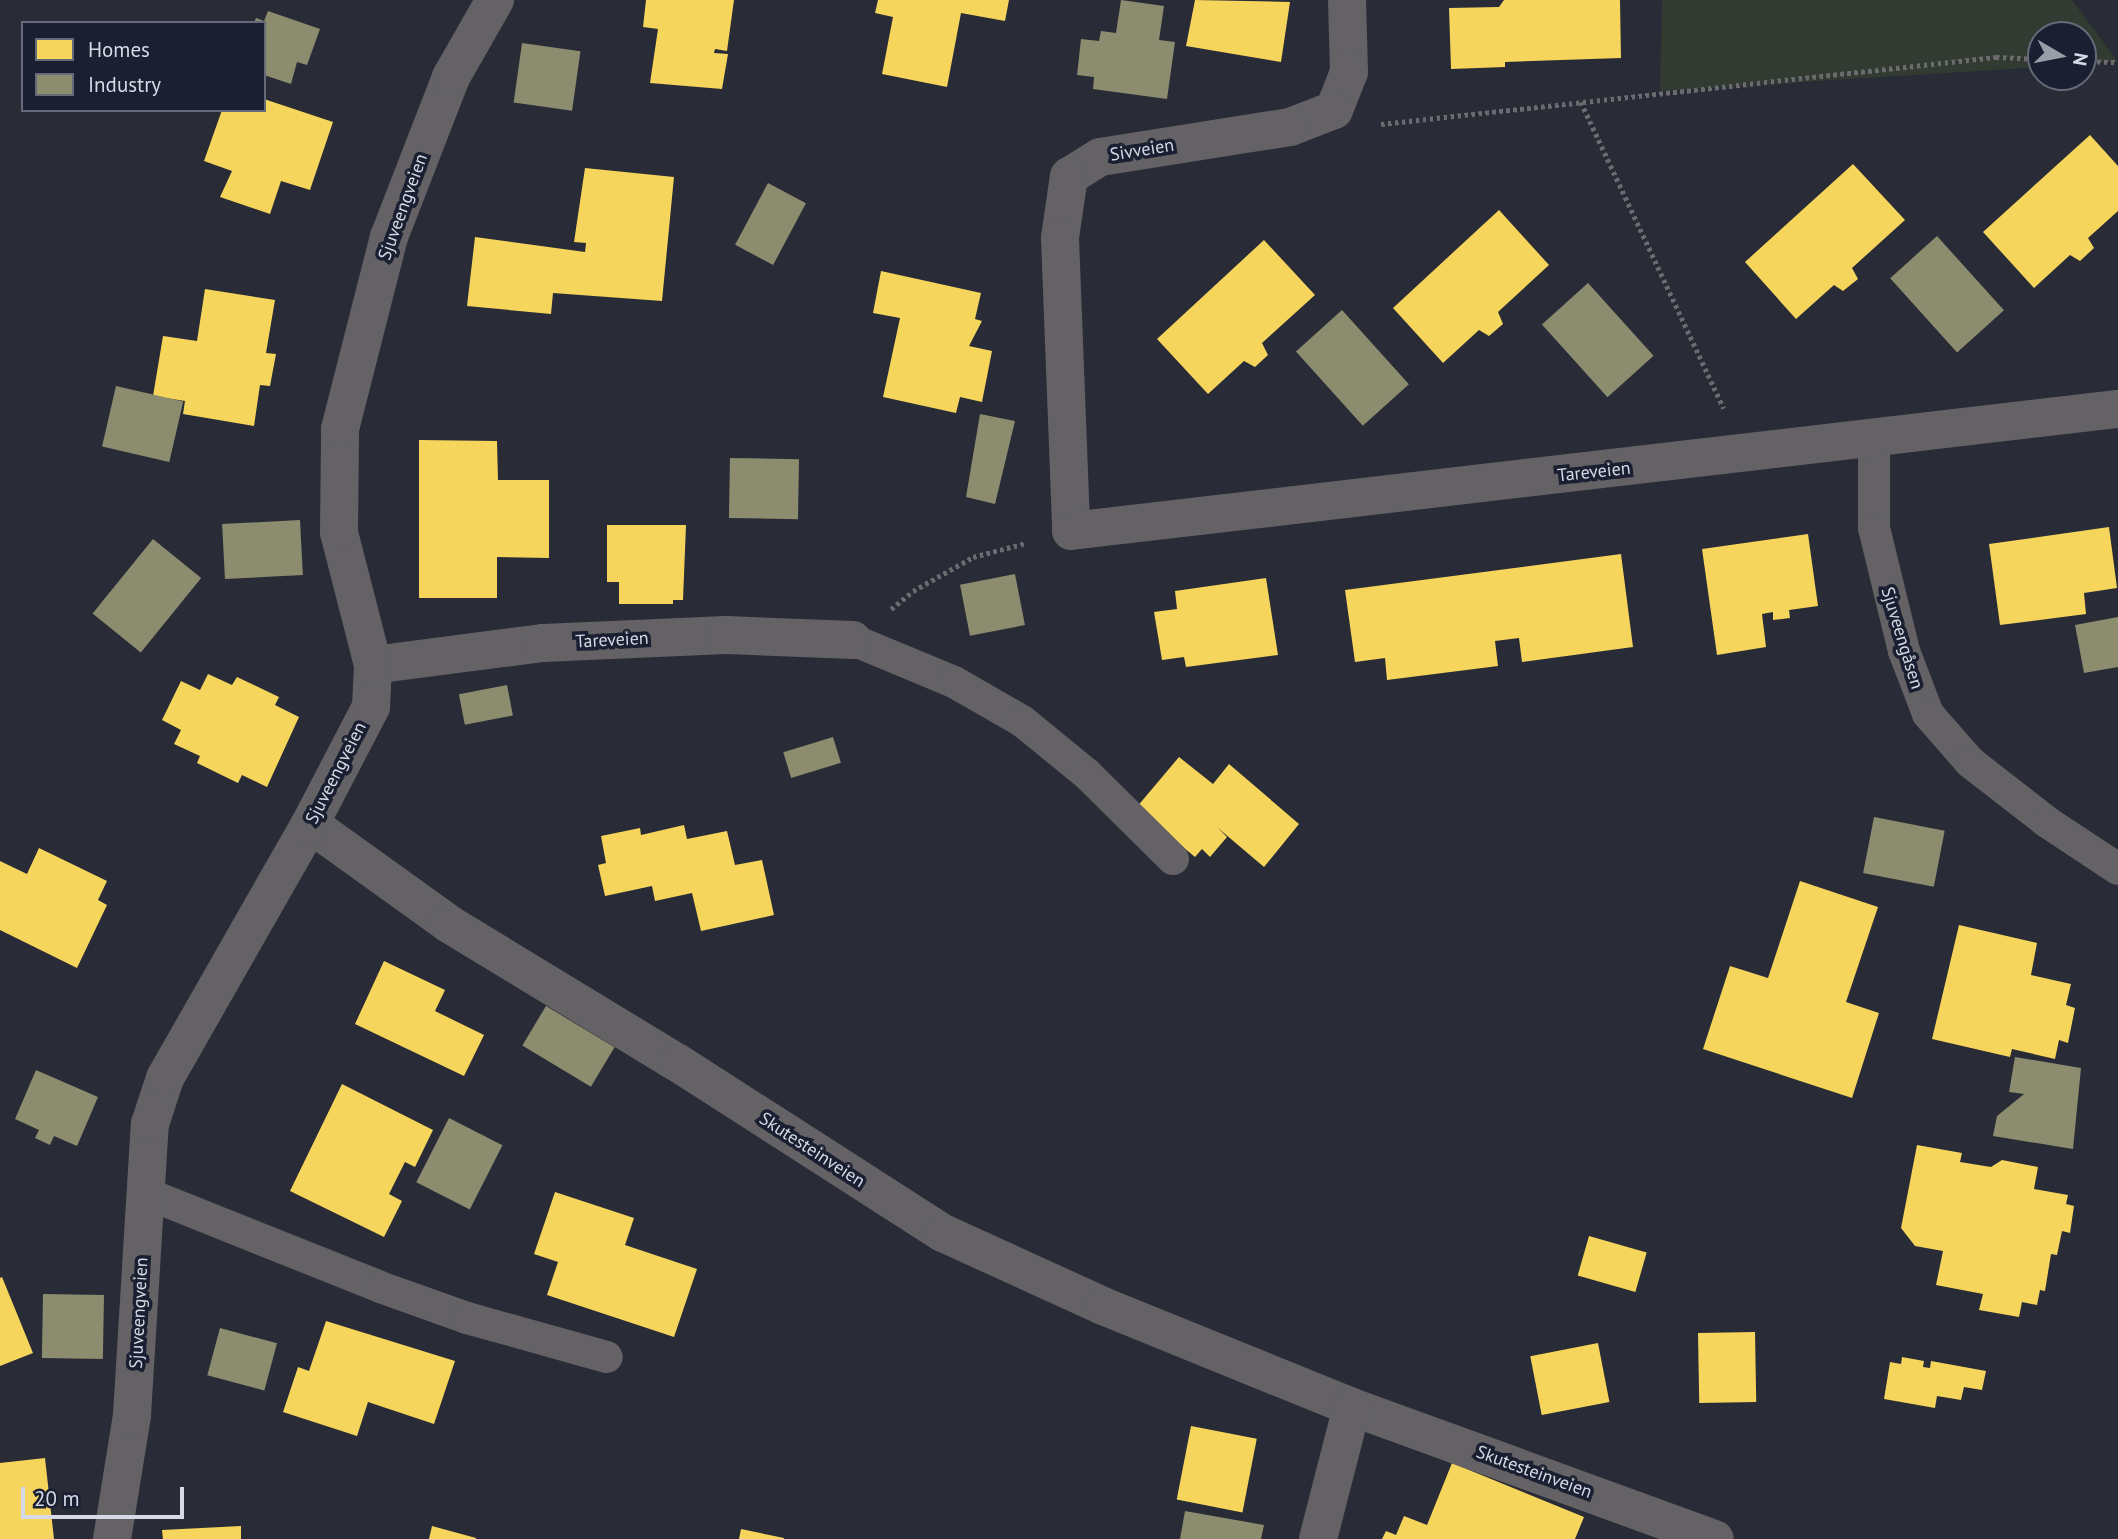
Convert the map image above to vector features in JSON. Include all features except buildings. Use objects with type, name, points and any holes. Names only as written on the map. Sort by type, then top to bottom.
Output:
[{"type":"street","name":"Sjuveengveien","points":[[112,1539],[139,1341],[143,1192],[150,1124],[165,1078],[310,824],[370,707],[373,665],[339,533],[340,429],[389,237],[451,77],[495,0]]},
{"type":"street","points":[[1334,110],[1349,72],[1347,0]]},
{"type":"street","name":"Sivveien","points":[[1071,531],[1060,238],[1069,176],[1100,157],[1290,127],[1334,110]]},
{"type":"street","name":"Tareveien","points":[[1071,531],[1874,440],[2118,409]]},
{"type":"street","name":"Tareveien","points":[[373,665],[556,643],[726,635],[852,640]]},
{"type":"street","name":"Skutesteinveien","points":[[310,824],[449,924],[678,1063],[943,1233],[1103,1306],[1352,1407],[1715,1539]]},
{"type":"street","points":[[1318,1539],[1352,1407]]},
{"type":"lane","name":"Sjuveengåsen","points":[[1874,440],[1874,528],[1904,651],[1928,714],[1970,762],[2047,822],[2118,869]]},
{"type":"lane","points":[[852,640],[954,682],[1021,722],[1087,774],[1173,859]]},
{"type":"lane","points":[[143,1192],[380,1287],[467,1318],[607,1357]]},
{"type":"path","points":[[1334,110],[1368,125],[1996,57],[2027,58]]},
{"type":"path","points":[[2097,61],[2118,62]]},
{"type":"path","points":[[1581,101],[1730,422],[1732,456]]},
{"type":"path","points":[[852,640],[912,591],[973,558],[1071,531]]},
{"type":"shaded area","points":[[1662,0],[2072,0],[2088,21],[2027,21],[2027,68],[1660,91]]},
{"type":"shaded area","points":[[2097,34],[2118,62],[2097,63]]}]
